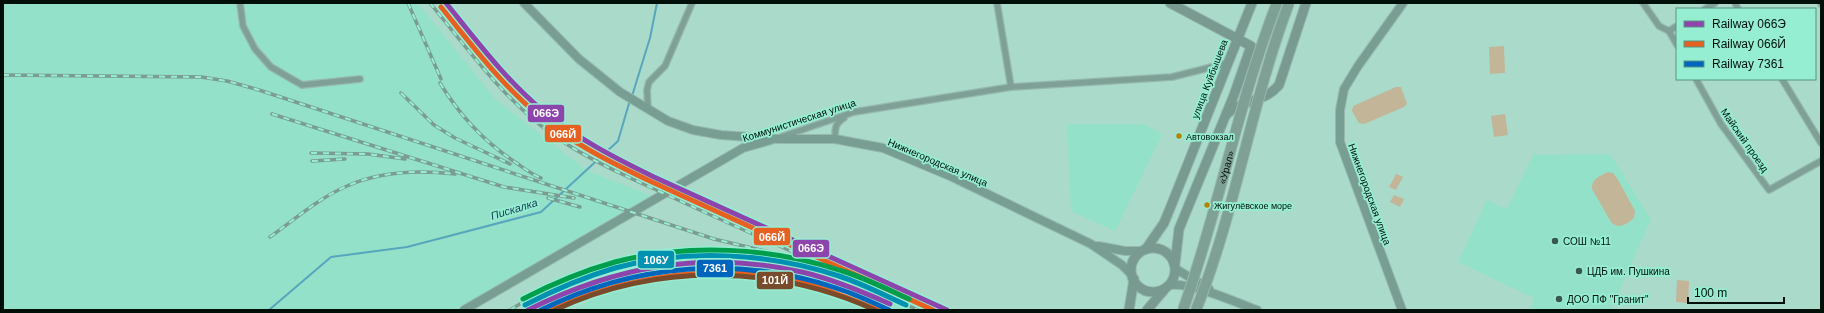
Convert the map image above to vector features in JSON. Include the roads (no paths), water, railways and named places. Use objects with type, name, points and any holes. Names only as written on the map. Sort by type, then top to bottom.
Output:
[{"type":"highway","name":"«Урал»","points":[[1183,310],[1199,267],[1215,211],[1238,119],[1264,37],[1277,3]]},
{"type":"highway","name":"«Урал»","points":[[1196,310],[1228,215],[1269,60],[1289,3]]},
{"type":"main road","name":"Нижнегородская улица","points":[[524,3],[580,59],[620,92],[668,121],[693,130],[721,135],[835,139],[883,148],[950,176],[1091,244],[1122,264],[1133,277]]},
{"type":"main road","points":[[1146,310],[1174,278],[1179,229],[1226,115],[1251,46],[1170,3]]},
{"type":"main road","name":"улица Куйбышева","points":[[1144,250],[1164,223],[1228,63],[1236,39],[1252,3]]},
{"type":"main road","points":[[1226,115],[1232,109],[1265,98],[1279,85],[1306,3]]},
{"type":"main road","name":"Нижнегородская улица","points":[[1402,310],[1340,142],[1340,110],[1344,89],[1358,66],[1403,3]]},
{"type":"main road","name":"Коммунистическая улица","points":[[464,310],[743,148],[778,138]]},
{"type":"main road","name":"Нижнегородская улица","points":[[1091,244],[1115,250],[1144,250]]},
{"type":"main road","points":[[1129,310],[1133,277],[1133,261],[1144,250],[1155,248],[1164,250],[1171,256],[1175,266],[1227,300]]},
{"type":"main road","points":[[1133,277],[1139,286],[1147,291],[1157,291],[1178,285],[1196,289],[1257,310]]},
{"type":"street","points":[[240,3],[243,26],[255,48],[271,67],[302,85],[360,79]]},
{"type":"street","points":[[648,109],[647,90],[649,82],[665,66],[692,3]]},
{"type":"street","points":[[997,3],[1010,87]]},
{"type":"street","points":[[1644,3],[1658,26],[1669,31],[1676,43]]},
{"type":"street","points":[[1669,31],[1676,27]]},
{"type":"street","name":"Коммунистическая улица","points":[[778,138],[854,112],[1010,87],[1172,77],[1228,63]]},
{"type":"street","name":"Майский проезд","points":[[1697,80],[1722,124],[1769,190],[1821,161]]},
{"type":"street","points":[[1783,80],[1821,143]]},
{"type":"street","points":[[835,139],[835,130],[838,121],[854,112]]},
{"type":"waterway","name":"Пискалка","points":[[632,96],[650,38],[657,3]]},
{"type":"waterway","name":"Пискалка","points":[[269,310],[331,257],[407,247],[541,212],[618,141],[630,100]]},
{"type":"railway","points":[[408,3],[441,79]]},
{"type":"railway","points":[[430,3],[500,88],[549,132],[585,155],[624,175],[802,256]]},
{"type":"railway","points":[[3,75],[201,77],[227,81],[259,90],[714,239],[786,256],[820,268]]},
{"type":"railway","points":[[440,83],[456,107],[484,138],[506,156],[529,172],[541,178]]},
{"type":"railway","points":[[401,93],[434,125],[455,138],[510,164]]},
{"type":"railway","points":[[272,114],[504,187],[574,198]]},
{"type":"railway","points":[[311,153],[368,154],[405,159]]},
{"type":"railway","points":[[312,161],[345,159]]},
{"type":"railway","points":[[270,237],[327,196],[360,181],[373,177],[400,173],[428,172],[455,174]]},
{"type":"railway","points":[[548,198],[580,207]]},
{"type":"railway","points":[[510,310],[575,277],[605,267],[650,257],[673,254],[719,252],[765,257]]},
{"type":"railway","points":[[817,263],[918,310]]},
{"type":"rail line","name":"066Э","points":[[446,3],[491,59],[528,98],[568,130],[610,155],[654,177],[947,310]]},
{"type":"rail line","name":"066Й","points":[[441,7],[486,63],[523,102],[550,124],[578,143],[607,160],[652,182],[933,310]]},
{"type":"rail line","name":"066Э","points":[[528,310],[594,282],[628,273],[661,266],[730,262],[802,272],[824,278],[868,294],[890,304]]},
{"type":"rail line","name":"7361","points":[[541,310],[576,294],[649,274],[686,269],[724,268],[761,271],[799,278],[843,290],[889,310]]},
{"type":"rail line","name":"066Й","points":[[552,310],[607,289],[637,282],[667,276],[727,273],[786,279],[833,292],[878,310]]},
{"type":"place","name":"Автовокзал","points":[[1179,136]]},
{"type":"place","name":"Жигулёвское море","points":[[1207,205]]},
{"type":"place","name":"СОШ №11","points":[[1555,241]]},
{"type":"place","name":"ЦДБ им. Пушкина","points":[[1579,271]]},
{"type":"place","name":"ДОО ПФ \"Гранит\"","points":[[1559,299]]}]
